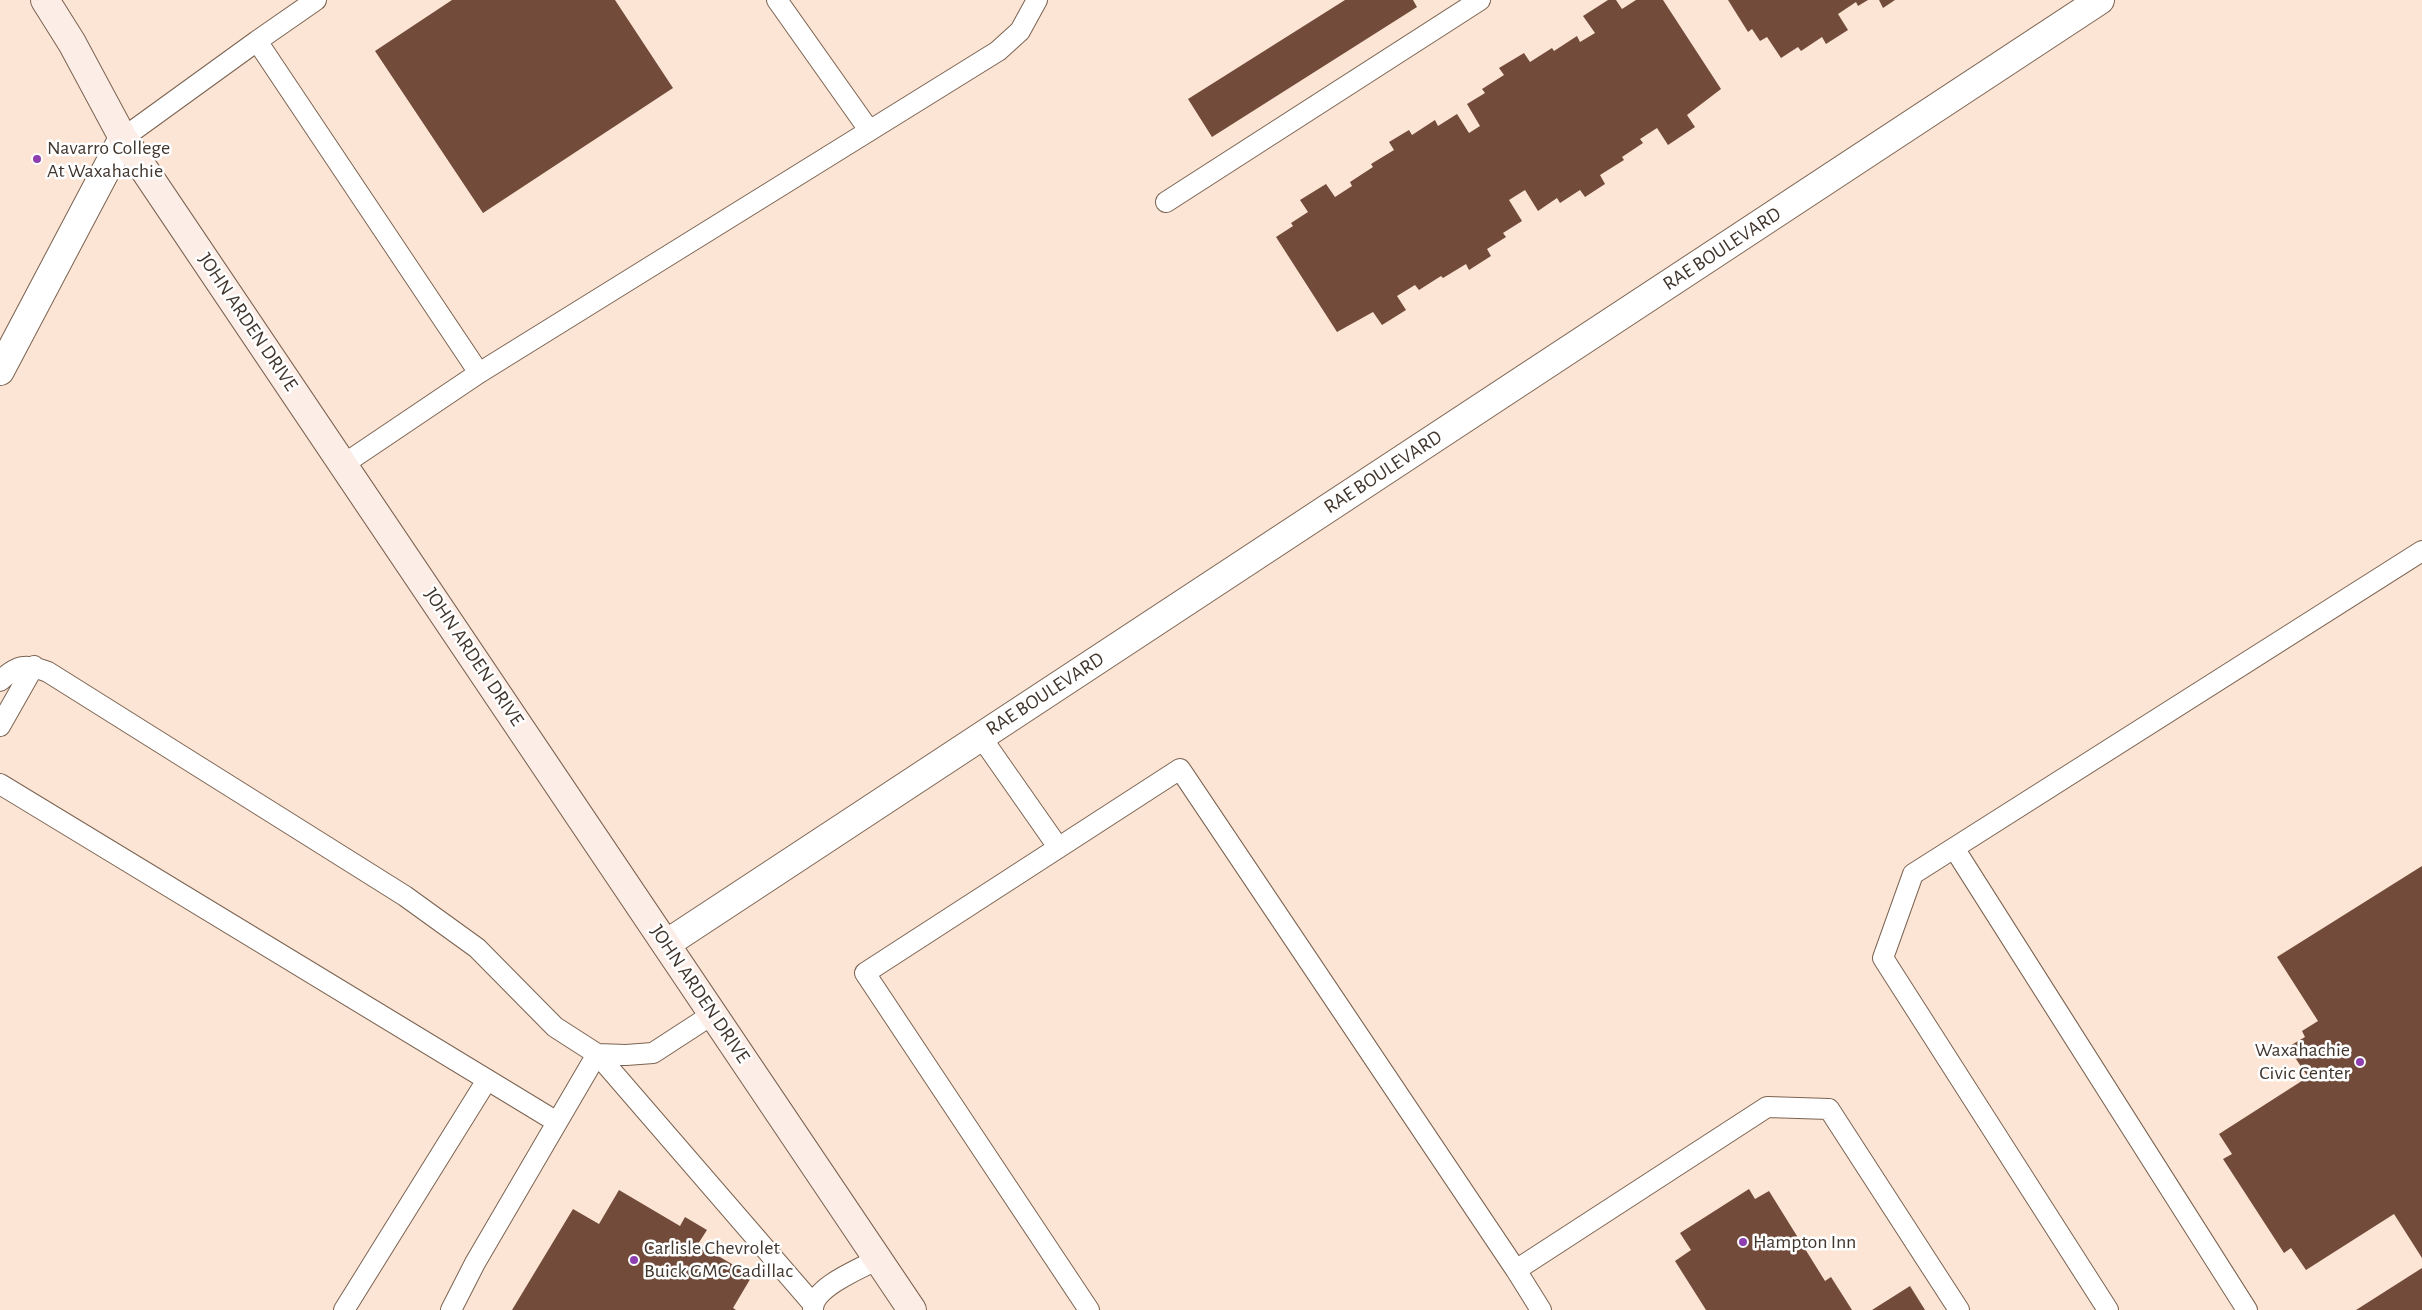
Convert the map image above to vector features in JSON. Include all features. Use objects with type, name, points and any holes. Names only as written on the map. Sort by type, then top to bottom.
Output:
[{"type":"street","name":"JOHN ARDEN DRIVE","points":[[45,0],[72,43],[123,138],[912,1310]]},
{"type":"street","name":"RAE BOULEVARD","points":[[666,944],[2100,0]]},
{"type":"street","points":[[0,371],[123,138]]},
{"type":"lane","points":[[123,138],[316,0]]},
{"type":"lane","points":[[777,0],[870,130]]},
{"type":"lane","points":[[344,464],[479,373],[998,50],[1020,31],[1037,0]]},
{"type":"lane","points":[[1166,202],[1480,0]]},
{"type":"lane","points":[[257,41],[479,373]]},
{"type":"lane","points":[[2108,1310],[1883,958],[1913,874],[2422,551]]},
{"type":"lane","points":[[0,726],[34,666]]},
{"type":"lane","points":[[0,681],[14,668],[34,666],[48,672],[405,896],[477,948],[555,1027],[597,1054],[813,1307],[818,1294],[827,1287],[878,1259]]},
{"type":"lane","points":[[981,736],[1058,847]]},
{"type":"lane","points":[[1090,1310],[865,972],[1180,769],[1541,1310]]},
{"type":"lane","points":[[0,784],[557,1122]]},
{"type":"lane","points":[[1954,848],[2247,1310]]},
{"type":"lane","points":[[597,1054],[626,1055],[653,1053],[713,1014]]},
{"type":"lane","points":[[451,1310],[475,1263],[597,1054]]},
{"type":"lane","points":[[344,1310],[487,1080]]},
{"type":"lane","points":[[1516,1270],[1767,1106],[1829,1109],[1959,1310]]},
{"type":"building","points":[[452,0],[615,0],[673,88],[483,213],[375,51]]},
{"type":"building","points":[[1345,0],[1413,0],[1417,7],[1212,137],[1188,99]]},
{"type":"building","points":[[1608,0],[1616,0],[1622,9],[1636,0],[1663,0],[1721,89],[1687,115],[1695,127],[1668,145],[1657,128],[1640,139],[1643,143],[1622,157],[1624,160],[1600,175],[1605,184],[1585,197],[1580,190],[1560,203],[1557,198],[1538,211],[1525,190],[1509,200],[1522,221],[1503,233],[1506,237],[1487,249],[1491,256],[1469,270],[1466,264],[1443,278],[1441,276],[1419,290],[1415,285],[1397,296],[1406,310],[1382,325],[1373,312],[1337,332],[1276,237],[1293,226],[1291,223],[1308,212],[1300,200],[1326,184],[1335,197],[1352,186],[1350,182],[1373,167],[1371,164],[1394,150],[1389,142],[1409,130],[1412,135],[1435,120],[1438,126],[1457,114],[1469,133],[1480,126],[1467,104],[1485,93],[1482,89],[1504,75],[1499,68],[1524,53],[1530,62],[1552,48],[1554,51],[1577,36],[1580,42],[1595,33],[1583,16]]},
{"type":"building","points":[[1728,0],[1868,0],[1858,6],[1856,2],[1838,14],[1848,30],[1826,44],[1822,37],[1801,51],[1798,47],[1781,58],[1767,37],[1760,41],[1752,29],[1748,32]]},
{"type":"building","points":[[1879,0],[1895,0],[1883,8]]},
{"type":"building","name":"Waxahachie Civic Center","points":[[2422,866],[2422,1258],[2394,1214],[2306,1270],[2291,1248],[2284,1253],[2223,1159],[2232,1154],[2219,1134],[2308,1077],[2288,1047],[2305,1037],[2302,1031],[2318,1021],[2277,957]]},
{"type":"building","name":"Hampton Inn","points":[[1749,1189],[1755,1199],[1769,1191],[1825,1281],[1831,1277],[1852,1310],[1706,1310],[1675,1261],[1691,1250],[1680,1233]]},
{"type":"building","name":"Carlisle Chevrolet Buick GMC Cadillac","points":[[619,1190],[680,1226],[685,1217],[707,1230],[698,1244],[752,1276],[733,1308],[736,1310],[512,1310],[573,1209],[599,1224]]},
{"type":"building","points":[[2422,1268],[2422,1310],[2356,1310]]},
{"type":"building","name":"Hampton Inn","points":[[1910,1286],[1925,1310],[1872,1310]]},
{"type":"place","name":"Navarro College At Waxahachie","points":[[37,159]]},
{"type":"place","name":"Waxahachie Civic Center","points":[[2360,1062]]},
{"type":"place","name":"Hampton Inn","points":[[1743,1242]]},
{"type":"place","name":"Carlisle Chevrolet Buick GMC Cadillac","points":[[634,1260]]}]
